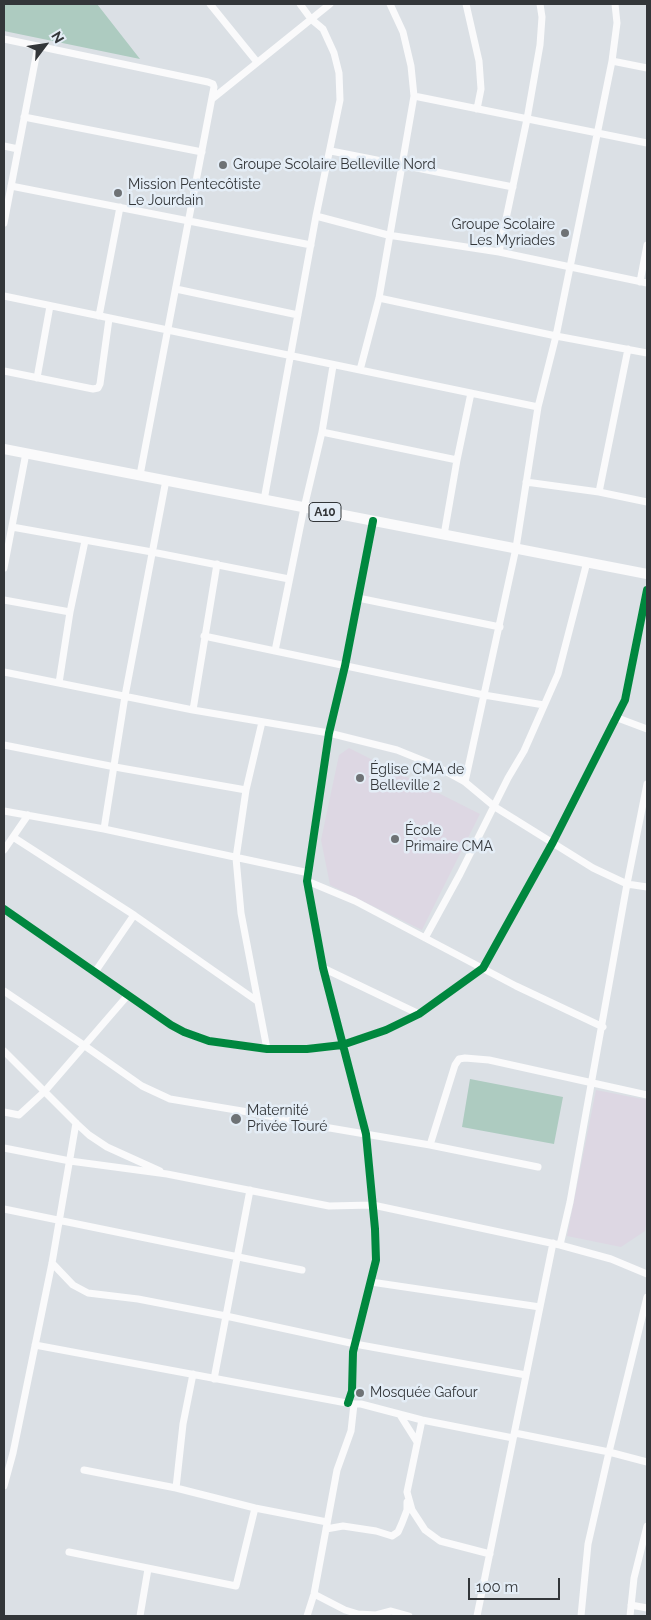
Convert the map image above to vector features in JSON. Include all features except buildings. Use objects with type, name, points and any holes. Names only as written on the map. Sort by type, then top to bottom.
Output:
[{"type":"main road","name":"A10","points":[[4,449],[647,574]]},
{"type":"street","points":[[210,4],[257,62]]},
{"type":"street","points":[[264,500],[316,216],[331,151],[340,100],[339,73],[334,53],[323,29],[311,19],[300,4]]},
{"type":"street","points":[[212,99],[330,4]]},
{"type":"street","points":[[360,370],[379,298],[388,235],[414,96],[411,66],[403,32],[390,4]]},
{"type":"street","points":[[466,4],[479,61],[481,89],[477,109]]},
{"type":"street","points":[[499,252],[527,119],[540,45],[542,17],[540,4]]},
{"type":"street","points":[[465,782],[516,548],[538,407],[571,267],[612,61],[617,23],[616,4]]},
{"type":"street","points":[[4,38],[208,82],[213,84],[214,87],[140,475]]},
{"type":"street","points":[[4,223],[38,46]]},
{"type":"street","points":[[612,61],[647,68]]},
{"type":"street","points":[[414,96],[647,143]]},
{"type":"street","points":[[24,117],[202,152]]},
{"type":"street","points":[[4,146],[18,149]]},
{"type":"street","points":[[331,151],[513,187]]},
{"type":"street","points":[[11,186],[311,245]]},
{"type":"street","points":[[98,316],[120,207]]},
{"type":"street","points":[[316,216],[388,235],[499,252],[644,283],[647,245]]},
{"type":"street","points":[[176,289],[298,315]]},
{"type":"street","points":[[4,296],[291,354],[333,366],[471,392],[538,407]]},
{"type":"street","points":[[379,298],[556,336],[647,353]]},
{"type":"street","points":[[37,378],[50,306]]},
{"type":"street","points":[[4,371],[93,389],[98,388],[109,318]]},
{"type":"street","points":[[599,492],[628,349]]},
{"type":"street","points":[[275,651],[304,508],[322,432],[333,366]]},
{"type":"street","points":[[444,535],[471,392]]},
{"type":"street","points":[[322,432],[457,460]]},
{"type":"street","points":[[4,568],[26,453]]},
{"type":"street","points":[[104,830],[125,696],[166,480]]},
{"type":"street","points":[[526,482],[599,492],[647,502]]},
{"type":"street","points":[[307,1616],[314,1594],[337,1470],[351,1431],[352,1362],[371,1282],[377,1247],[366,1134],[323,968],[308,877],[330,733],[373,521]]},
{"type":"street","points":[[12,527],[218,564],[289,579]]},
{"type":"street","points":[[58,683],[85,541]]},
{"type":"street","points":[[425,938],[495,807],[508,778],[524,751],[558,674],[587,562]]},
{"type":"street","points":[[192,710],[218,564]]},
{"type":"street","points":[[4,909],[171,1025],[209,1041],[267,1049],[307,1049],[342,1045],[386,1030],[419,1014],[483,968],[553,842],[625,700],[647,590]]},
{"type":"street","points":[[358,598],[500,626]]},
{"type":"street","points":[[4,600],[70,612]]},
{"type":"street","points":[[204,636],[484,695],[544,705]]},
{"type":"street","points":[[4,672],[192,710],[330,733],[397,750],[434,765],[465,782],[495,807],[593,868],[628,884],[647,887]]},
{"type":"street","points":[[615,717],[647,729]]},
{"type":"street","points":[[262,722],[246,790],[236,858],[241,913],[267,1049]]},
{"type":"street","points":[[4,745],[115,768],[246,790]]},
{"type":"street","points":[[477,1616],[540,1306],[556,1244],[570,1202],[647,784]]},
{"type":"street","points":[[4,811],[236,858],[308,877],[516,986],[603,1027]]},
{"type":"street","points":[[4,850],[28,815]]},
{"type":"street","points":[[13,837],[134,915],[257,1001]]},
{"type":"street","points":[[95,972],[134,915]]},
{"type":"street","points":[[323,968],[419,1014]]},
{"type":"street","points":[[4,991],[142,1086],[170,1099],[430,1145],[538,1167]]},
{"type":"street","points":[[4,1112],[19,1115],[45,1091],[128,995]]},
{"type":"street","points":[[4,1051],[76,1123],[107,1147],[167,1174]]},
{"type":"street","points":[[430,1145],[455,1065],[460,1059],[489,1060],[647,1096]]},
{"type":"street","points":[[4,1486],[13,1453],[52,1263],[76,1123]]},
{"type":"street","points":[[4,1148],[70,1161],[167,1174],[329,1206],[373,1205],[556,1244],[611,1259],[647,1274]]},
{"type":"street","points":[[214,1379],[250,1190]]},
{"type":"street","points":[[4,1208],[302,1270]]},
{"type":"street","points":[[52,1263],[73,1285],[88,1293],[138,1299],[355,1344],[526,1375]]},
{"type":"street","points":[[371,1282],[540,1306]]},
{"type":"street","points":[[582,1616],[588,1544],[647,1297]]},
{"type":"street","points":[[35,1345],[214,1379],[361,1404],[422,1420],[609,1452],[647,1462]]},
{"type":"street","points":[[176,1488],[183,1424],[193,1374]]},
{"type":"street","points":[[400,1415],[417,1442]]},
{"type":"street","points":[[84,1470],[176,1488],[326,1526],[343,1526],[376,1531],[392,1536],[398,1532],[407,1510],[407,1492],[422,1420]]},
{"type":"street","points":[[407,1492],[412,1510],[425,1530],[440,1541],[490,1554]]},
{"type":"street","points":[[69,1552],[236,1586],[255,1508]]},
{"type":"street","points":[[630,1616],[634,1578],[647,1526]]},
{"type":"street","points":[[140,1616],[148,1569]]},
{"type":"street","points":[[314,1594],[345,1610],[358,1614],[376,1615],[391,1611],[409,1616]]},
{"type":"street","points":[[631,1605],[647,1608]]},
{"type":"shaded area","name":"École Primaire CMA","points":[[349,748],[480,814],[422,930],[330,885],[321,840],[339,755]]},
{"type":"shaded area","points":[[596,1090],[647,1100],[647,1218],[645,1231],[621,1247],[567,1236]]},
{"type":"green space","points":[[4,4],[97,4],[140,59],[4,31]]},
{"type":"green space","points":[[470,1079],[563,1097],[554,1144],[462,1127]]},
{"type":"cycle path","points":[[348,1403],[352,1391],[353,1352],[376,1260],[375,1229],[366,1134],[323,968],[307,881],[329,733],[345,666],[373,521]]},
{"type":"cycle path","points":[[4,909],[171,1025],[209,1041],[267,1049],[307,1049],[342,1045],[386,1030],[419,1014],[483,968],[553,842],[625,700],[647,590]]},
{"type":"place","name":"Groupe Scolaire Belleville Nord","points":[[223,165]]},
{"type":"place","name":"Mission Pentecôtiste Le Jourdain","points":[[118,193]]},
{"type":"place","name":"Groupe Scolaire Les Myriades","points":[[565,233]]},
{"type":"place","name":"Église CMA de Belleville 2","points":[[360,778]]},
{"type":"place","name":"École Primaire CMA","points":[[395,839]]},
{"type":"place","name":"Maternité Privée Touré","points":[[236,1119]]},
{"type":"place","name":"Mosquée Gafour","points":[[360,1393]]}]
